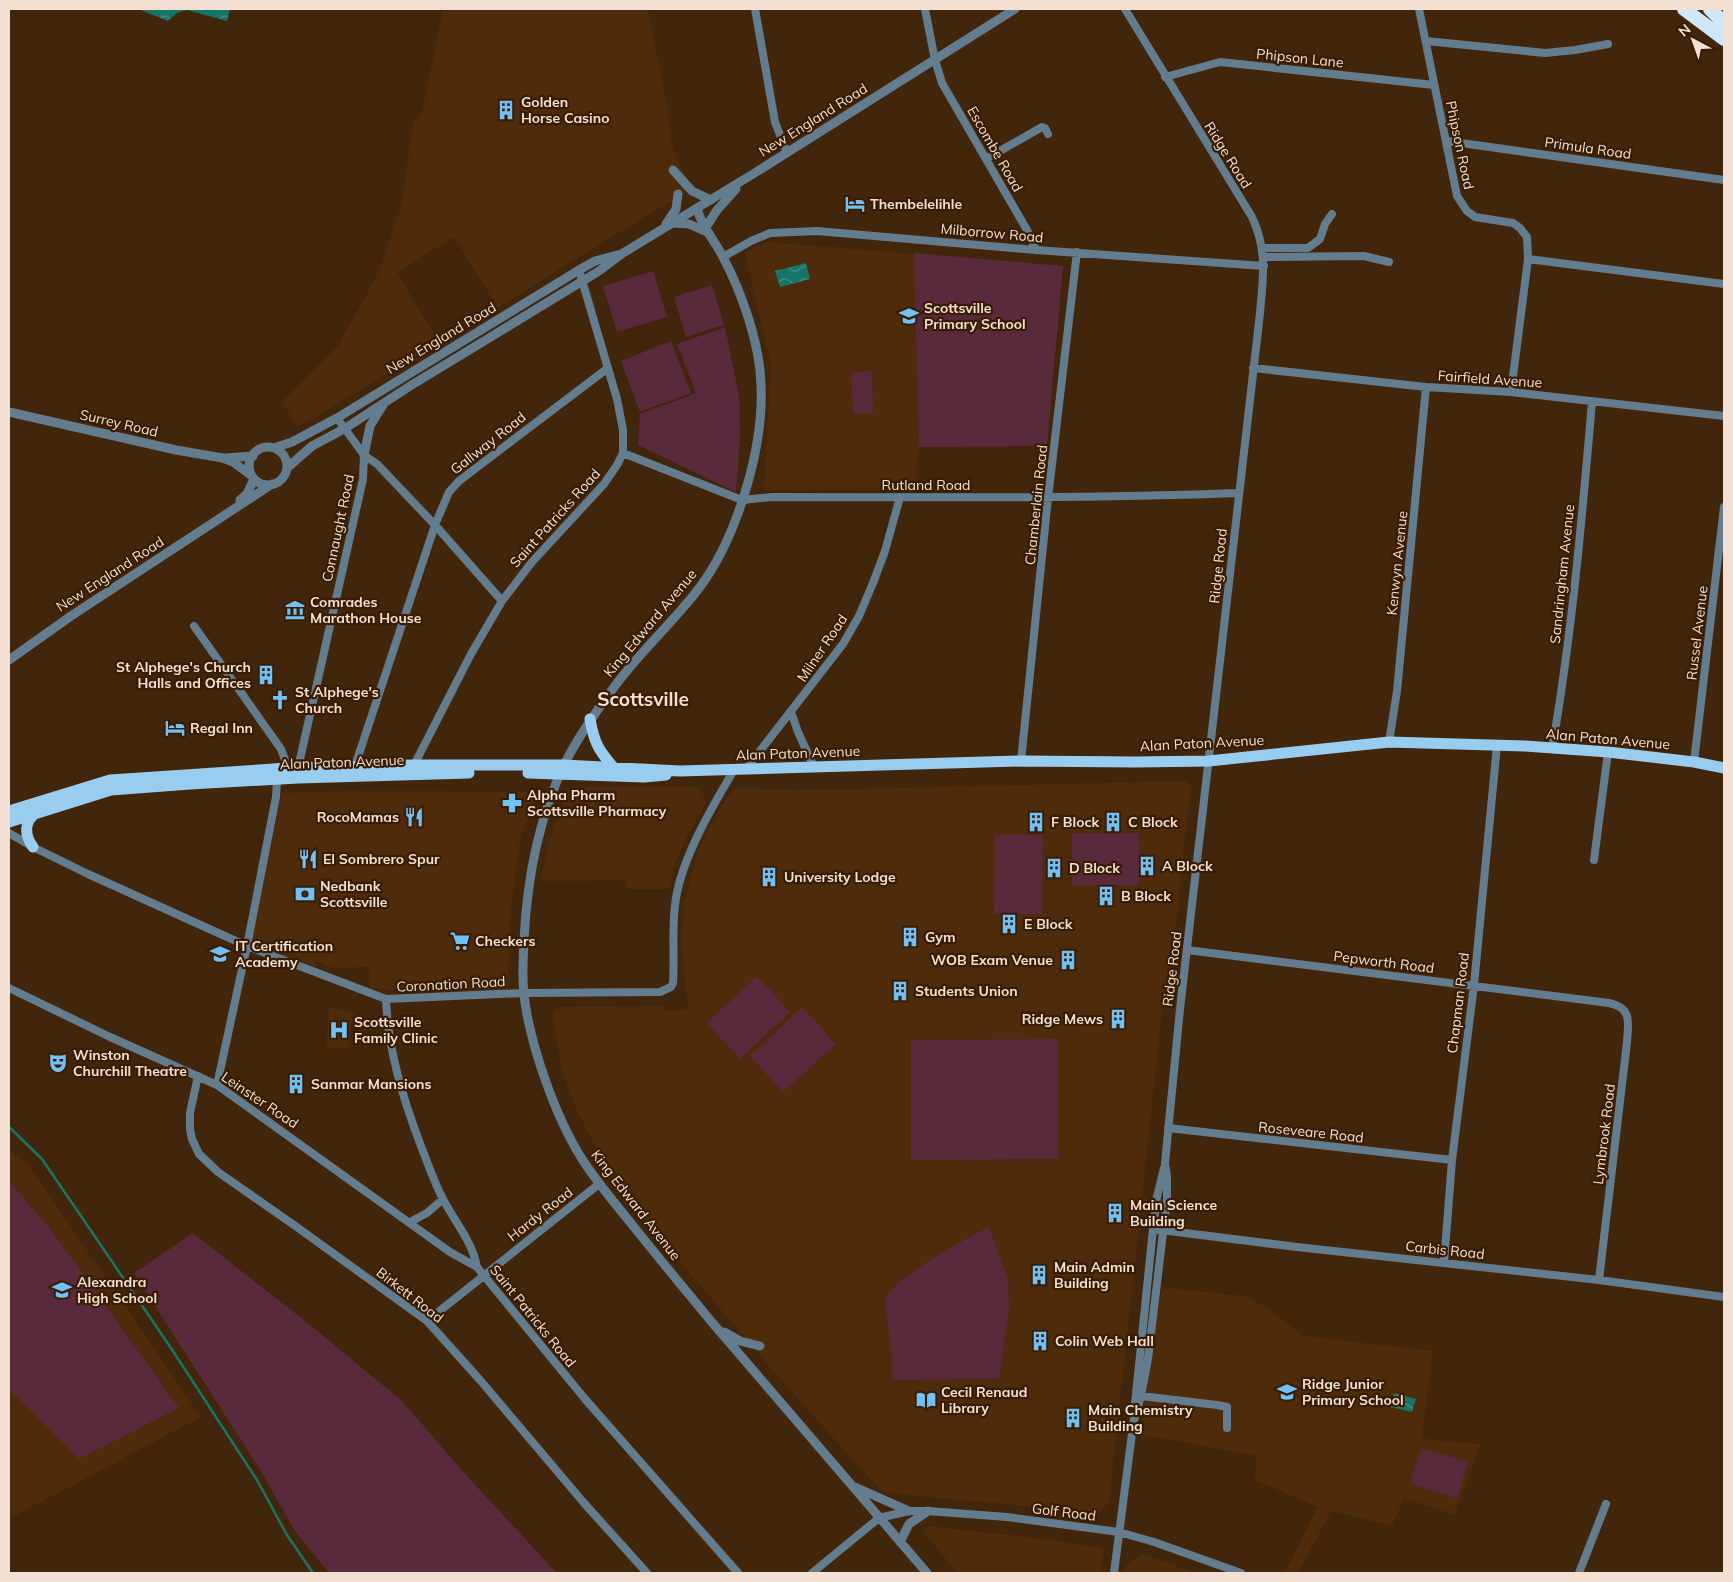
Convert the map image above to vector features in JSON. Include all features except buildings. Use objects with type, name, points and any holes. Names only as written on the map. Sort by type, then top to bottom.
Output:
[{"type":"highway","points":[[1684,9],[1724,40]]},
{"type":"highway","points":[[1710,9],[1724,23]]},
{"type":"main road","points":[[590,719],[596,745],[601,754],[615,769]]},
{"type":"main road","name":"Alan Paton Avenue","points":[[9,822],[111,790],[277,780],[562,770],[657,769],[680,772],[1021,761],[1209,761],[1389,742],[1497,745],[1608,752],[1694,762],[1724,768]]},
{"type":"main road","name":"Alan Paton Avenue","points":[[9,811],[110,780],[293,768],[414,765],[562,770],[644,777],[680,772]]},
{"type":"main road","points":[[33,847],[27,837],[27,826],[31,816],[38,812]]},
{"type":"street","points":[[754,9],[775,122],[787,152]]},
{"type":"street","name":"Escombe Road","points":[[925,9],[935,60],[942,83],[1027,230],[1036,250]]},
{"type":"street","name":"New England Road","points":[[287,468],[312,446],[344,429],[599,271],[623,253],[672,223],[696,213],[711,200],[1015,9]]},
{"type":"street","name":"Ridge Road","points":[[1114,1573],[1134,1421],[1153,1229],[1157,1197],[1165,1163],[1186,950],[1209,761],[1264,261],[1260,233],[1252,216],[1125,9]]},
{"type":"street","name":"Phipson Road","points":[[1419,9],[1458,196],[1462,205],[1475,216],[1513,223],[1527,237],[1528,259],[1511,392]]},
{"type":"street","points":[[1426,41],[1545,53],[1567,52],[1608,44]]},
{"type":"street","name":"Phipson Lane","points":[[1166,77],[1217,62],[1434,85]]},
{"type":"street","points":[[986,159],[1042,127],[1045,128],[1048,134]]},
{"type":"street","name":"Primula Road","points":[[1447,141],[1724,180]]},
{"type":"street","points":[[673,170],[692,191],[711,200]]},
{"type":"street","points":[[672,223],[689,224],[708,230],[722,203],[753,174]]},
{"type":"street","points":[[661,230],[676,210],[678,194]]},
{"type":"street","name":"King Edward Avenue","points":[[696,213],[723,257],[738,291],[756,349],[762,384],[758,436],[751,469],[742,500],[726,541],[708,576],[680,612],[628,668],[590,719],[562,770],[540,827],[533,857],[526,908],[523,961],[524,993],[531,1032],[556,1109],[568,1136],[599,1184],[717,1328],[927,1573]]},
{"type":"street","points":[[1262,248],[1308,248],[1320,239],[1324,224],[1332,214]]},
{"type":"street","name":"Milborrow Road","points":[[723,257],[751,241],[770,234],[817,231],[1036,250],[1264,261],[1364,256],[1389,262]]},
{"type":"street","name":"Chamberlain Road","points":[[1021,761],[1076,252]]},
{"type":"street","name":"New England Road","points":[[274,448],[306,435],[337,418],[578,270],[595,261],[623,253]]},
{"type":"street","points":[[1528,259],[1724,284]]},
{"type":"street","name":"Saint Patricks Road","points":[[414,765],[466,663],[502,601],[532,562],[604,484],[617,465],[622,453],[624,430],[608,368],[578,270]]},
{"type":"street","name":"Gallway Road","points":[[355,766],[435,525],[447,496],[460,480],[608,368]]},
{"type":"street","name":"Fairfield Avenue","points":[[1253,368],[1426,387],[1511,392],[1724,416]]},
{"type":"street","name":"Kenwyn Avenue","points":[[1389,742],[1397,691],[1426,387]]},
{"type":"street","name":"Sandringham Avenue","points":[[1552,749],[1571,616],[1592,402]]},
{"type":"street","points":[[364,455],[370,426],[384,403]]},
{"type":"street","name":"Surrey Road","points":[[9,412],[176,450],[223,458],[253,456]]},
{"type":"street","points":[[337,418],[364,455],[377,464],[435,525],[502,601]]},
{"type":"street","points":[[264,448],[278,450],[285,458],[287,468],[280,480],[272,484],[262,484],[253,478],[250,465],[253,456],[264,448]]},
{"type":"street","name":"Rutland Road","points":[[622,453],[742,500],[772,497],[1048,498],[1238,493]]},
{"type":"street","name":"Connaught Road","points":[[293,768],[363,479],[364,455]]},
{"type":"street","name":"Surrey Road","points":[[223,458],[234,463],[253,478]]},
{"type":"street","name":"New England Road","points":[[228,513],[247,494],[253,478]]},
{"type":"street","name":"New England Road","points":[[9,660],[71,616],[272,484]]},
{"type":"street","name":"Milner Road","points":[[746,769],[843,644],[859,616],[885,552],[900,497]]},
{"type":"street","name":"Russel Avenue","points":[[1694,762],[1724,507]]},
{"type":"street","points":[[194,626],[281,748],[293,768]]},
{"type":"street","points":[[791,712],[814,767]]},
{"type":"street","name":"Chapman Road","points":[[1444,1263],[1452,1160],[1474,985],[1497,745]]},
{"type":"street","points":[[1594,860],[1608,752]]},
{"type":"street","name":"Coronation Road","points":[[9,833],[88,874],[248,946],[386,999],[524,993],[660,992],[671,987],[673,983],[673,928],[680,877],[712,806],[734,770]]},
{"type":"street","points":[[217,1085],[248,946],[276,797],[277,780]]},
{"type":"street","name":"Pepworth Road","points":[[1186,950],[1609,1003]]},
{"type":"street","name":"Leinster Road","points":[[9,988],[110,1037],[217,1085],[450,1252],[477,1267]]},
{"type":"street","name":"Saint Patricks Road","points":[[386,999],[390,1050],[415,1132],[443,1199],[470,1246],[477,1267],[485,1274],[585,1399],[738,1573]]},
{"type":"street","name":"Lymbrook Road","points":[[1599,1280],[1629,1020],[1623,1008],[1609,1003]]},
{"type":"street","name":"Birkett Road","points":[[198,1076],[190,1121],[192,1139],[199,1154],[218,1172],[427,1321],[480,1380],[589,1509],[647,1573]]},
{"type":"street","name":"Roseveare Road","points":[[1168,1128],[1452,1160]]},
{"type":"street","name":"Ridge Road","points":[[1134,1421],[1148,1359],[1167,1199],[1165,1163]]},
{"type":"street","name":"Hardy Road","points":[[427,1321],[599,1184]]},
{"type":"street","points":[[410,1222],[427,1214],[443,1199]]},
{"type":"street","name":"Carbis Road","points":[[1153,1229],[1297,1247],[1599,1280],[1724,1297]]},
{"type":"street","points":[[717,1328],[734,1339],[760,1346]]},
{"type":"street","points":[[1141,1396],[1218,1404],[1227,1407],[1227,1428]]},
{"type":"street","points":[[850,1485],[909,1511]]},
{"type":"street","points":[[1580,1573],[1606,1504]]},
{"type":"street","name":"Golf Road","points":[[879,1518],[909,1511],[928,1511],[1008,1518],[1119,1532],[1154,1542],[1241,1573]]},
{"type":"street","points":[[900,1542],[906,1528],[913,1520],[928,1511]]},
{"type":"street","points":[[812,1573],[879,1518]]},
{"type":"shaded area","points":[[443,9],[648,9],[667,104],[672,145],[680,167],[693,188],[498,308],[454,237],[397,272],[439,343],[309,421],[296,425],[282,402],[338,346],[377,275],[400,210],[414,121],[421,117]]},
{"type":"shaded area","name":"Scottsville Primary School","points":[[767,242],[1063,266],[1047,446],[919,447],[914,489],[764,490],[771,366],[745,253]]},
{"type":"shaded area","points":[[914,253],[1063,266],[1047,446],[919,447]]},
{"type":"shaded area","points":[[653,271],[667,317],[617,332],[603,286]]},
{"type":"shaded area","points":[[712,285],[724,325],[686,337],[674,297]]},
{"type":"shaded area","points":[[725,327],[739,396],[740,437],[736,492],[638,445],[640,414],[696,393],[677,344]]},
{"type":"shaded area","points":[[671,341],[691,393],[640,412],[621,361]]},
{"type":"shaded area","points":[[872,371],[873,413],[853,414],[851,372]]},
{"type":"shaded area","points":[[1186,781],[1191,788],[1179,904],[1163,1003],[1109,1503],[1099,1512],[886,1492],[879,1488],[768,1365],[655,1232],[603,1162],[575,1106],[562,1070],[553,1013],[558,1007],[662,1006],[668,1011],[688,1009],[681,942],[685,899],[697,853],[710,824],[716,822],[718,812],[734,788],[817,790]]},
{"type":"shaded area","points":[[575,787],[700,787],[706,802],[685,840],[674,866],[669,889],[626,889],[626,880],[541,881],[548,845],[567,789]]},
{"type":"shaded area","points":[[349,791],[527,792],[535,799],[520,840],[510,918],[508,992],[433,993],[370,988],[369,967],[333,968],[317,961],[315,967],[250,942],[282,793]]},
{"type":"shaded area","points":[[1072,833],[1139,833],[1139,885],[1072,885]]},
{"type":"shaded area","points":[[995,835],[1043,835],[1042,914],[994,914]]},
{"type":"shaded area","points":[[757,976],[790,1012],[740,1059],[707,1023]]},
{"type":"shaded area","name":"Scottsville Family Clinic","points":[[329,1007],[353,1013],[347,1049],[326,1047]]},
{"type":"shaded area","points":[[802,1007],[836,1044],[783,1092],[750,1056]]},
{"type":"shaded area","points":[[1058,1039],[1058,1159],[911,1160],[911,1040]]},
{"type":"shaded area","name":"Alexandra High School","points":[[9,1150],[28,1164],[201,1417],[9,1519]]},
{"type":"shaded area","name":"Alexandra High School","points":[[9,1181],[49,1227],[179,1408],[79,1459],[9,1389]]},
{"type":"shaded area","points":[[989,1227],[1008,1280],[1009,1309],[999,1379],[892,1380],[892,1359],[886,1303],[891,1290],[932,1259]]},
{"type":"shaded area","points":[[193,1233],[310,1325],[402,1401],[465,1474],[557,1573],[329,1573],[294,1530],[264,1476],[134,1273]]},
{"type":"shaded area","name":"Ridge Junior Primary School","points":[[1162,1287],[1249,1297],[1277,1315],[1303,1336],[1433,1351],[1422,1439],[1480,1444],[1455,1515],[1404,1498],[1392,1526],[1331,1511],[1298,1573],[1285,1573],[1318,1507],[1255,1480],[1256,1456],[1140,1434]]},
{"type":"shaded area","points":[[1421,1448],[1468,1462],[1457,1498],[1410,1484]]},
{"type":"shaded area","points":[[928,1526],[1103,1548],[1101,1573],[958,1573],[923,1532]]},
{"type":"shaded area","points":[[1144,1554],[1196,1573],[1125,1573],[1126,1565]]},
{"type":"water","points":[[138,9],[230,9],[227,21],[187,10],[177,13],[168,21]]},
{"type":"water","points":[[806,263],[810,279],[780,287],[775,271]]},
{"type":"water","points":[[1394,1393],[1416,1399],[1412,1412],[1391,1407]]},
{"type":"waterway","points":[[9,1127],[42,1159],[171,1348],[257,1480],[287,1535],[313,1573]]},
{"type":"place","name":"Golden Horse Casino","points":[[506,110]]},
{"type":"place","name":"Thembelelihle","points":[[855,204]]},
{"type":"place","name":"Scottsville Primary School","points":[[909,316]]},
{"type":"place","name":"Comrades Marathon House","points":[[295,610]]},
{"type":"place","name":"St Alphege's Church Halls and Offices","points":[[266,675]]},
{"type":"place","name":"St Alphege's Church","points":[[280,700]]},
{"type":"place","name":"Regal Inn","points":[[175,728]]},
{"type":"place","name":"Alpha Pharm Scottsville Pharmacy","points":[[512,803]]},
{"type":"place","name":"RocoMamas","points":[[414,817]]},
{"type":"place","name":"F Block","points":[[1036,822]]},
{"type":"place","name":"C Block","points":[[1113,822]]},
{"type":"place","name":"El Sombrero Spur","points":[[308,859]]},
{"type":"place","name":"A Block","points":[[1147,866]]},
{"type":"place","name":"D Block","points":[[1054,868]]},
{"type":"place","name":"University Lodge","points":[[769,877]]},
{"type":"place","name":"Nedbank Scottsville","points":[[305,894]]},
{"type":"place","name":"B Block","points":[[1106,896]]},
{"type":"place","name":"E Block","points":[[1009,924]]},
{"type":"place","name":"Gym","points":[[910,937]]},
{"type":"place","name":"Checkers","points":[[460,941]]},
{"type":"place","name":"IT Certification Academy","points":[[220,954]]},
{"type":"place","name":"WOB Exam Venue","points":[[1068,960]]},
{"type":"place","name":"Students Union","points":[[900,991]]},
{"type":"place","name":"Ridge Mews","points":[[1118,1019]]},
{"type":"place","name":"Scottsville Family Clinic","points":[[339,1030]]},
{"type":"place","name":"Winston Churchill Theatre","points":[[58,1063]]},
{"type":"place","name":"Sanmar Mansions","points":[[296,1084]]},
{"type":"place","name":"Main Science Building","points":[[1115,1213]]},
{"type":"place","name":"Main Admin Building","points":[[1039,1275]]},
{"type":"place","name":"Alexandra High School","points":[[62,1290]]},
{"type":"place","name":"Colin Web Hall","points":[[1040,1341]]},
{"type":"place","name":"Ridge Junior Primary School","points":[[1287,1392]]},
{"type":"place","name":"Cecil Renaud Library","points":[[926,1400]]},
{"type":"place","name":"Main Chemistry Building","points":[[1073,1418]]},
{"type":"district","name":"Scottsville","points":[[643,699]]}]
